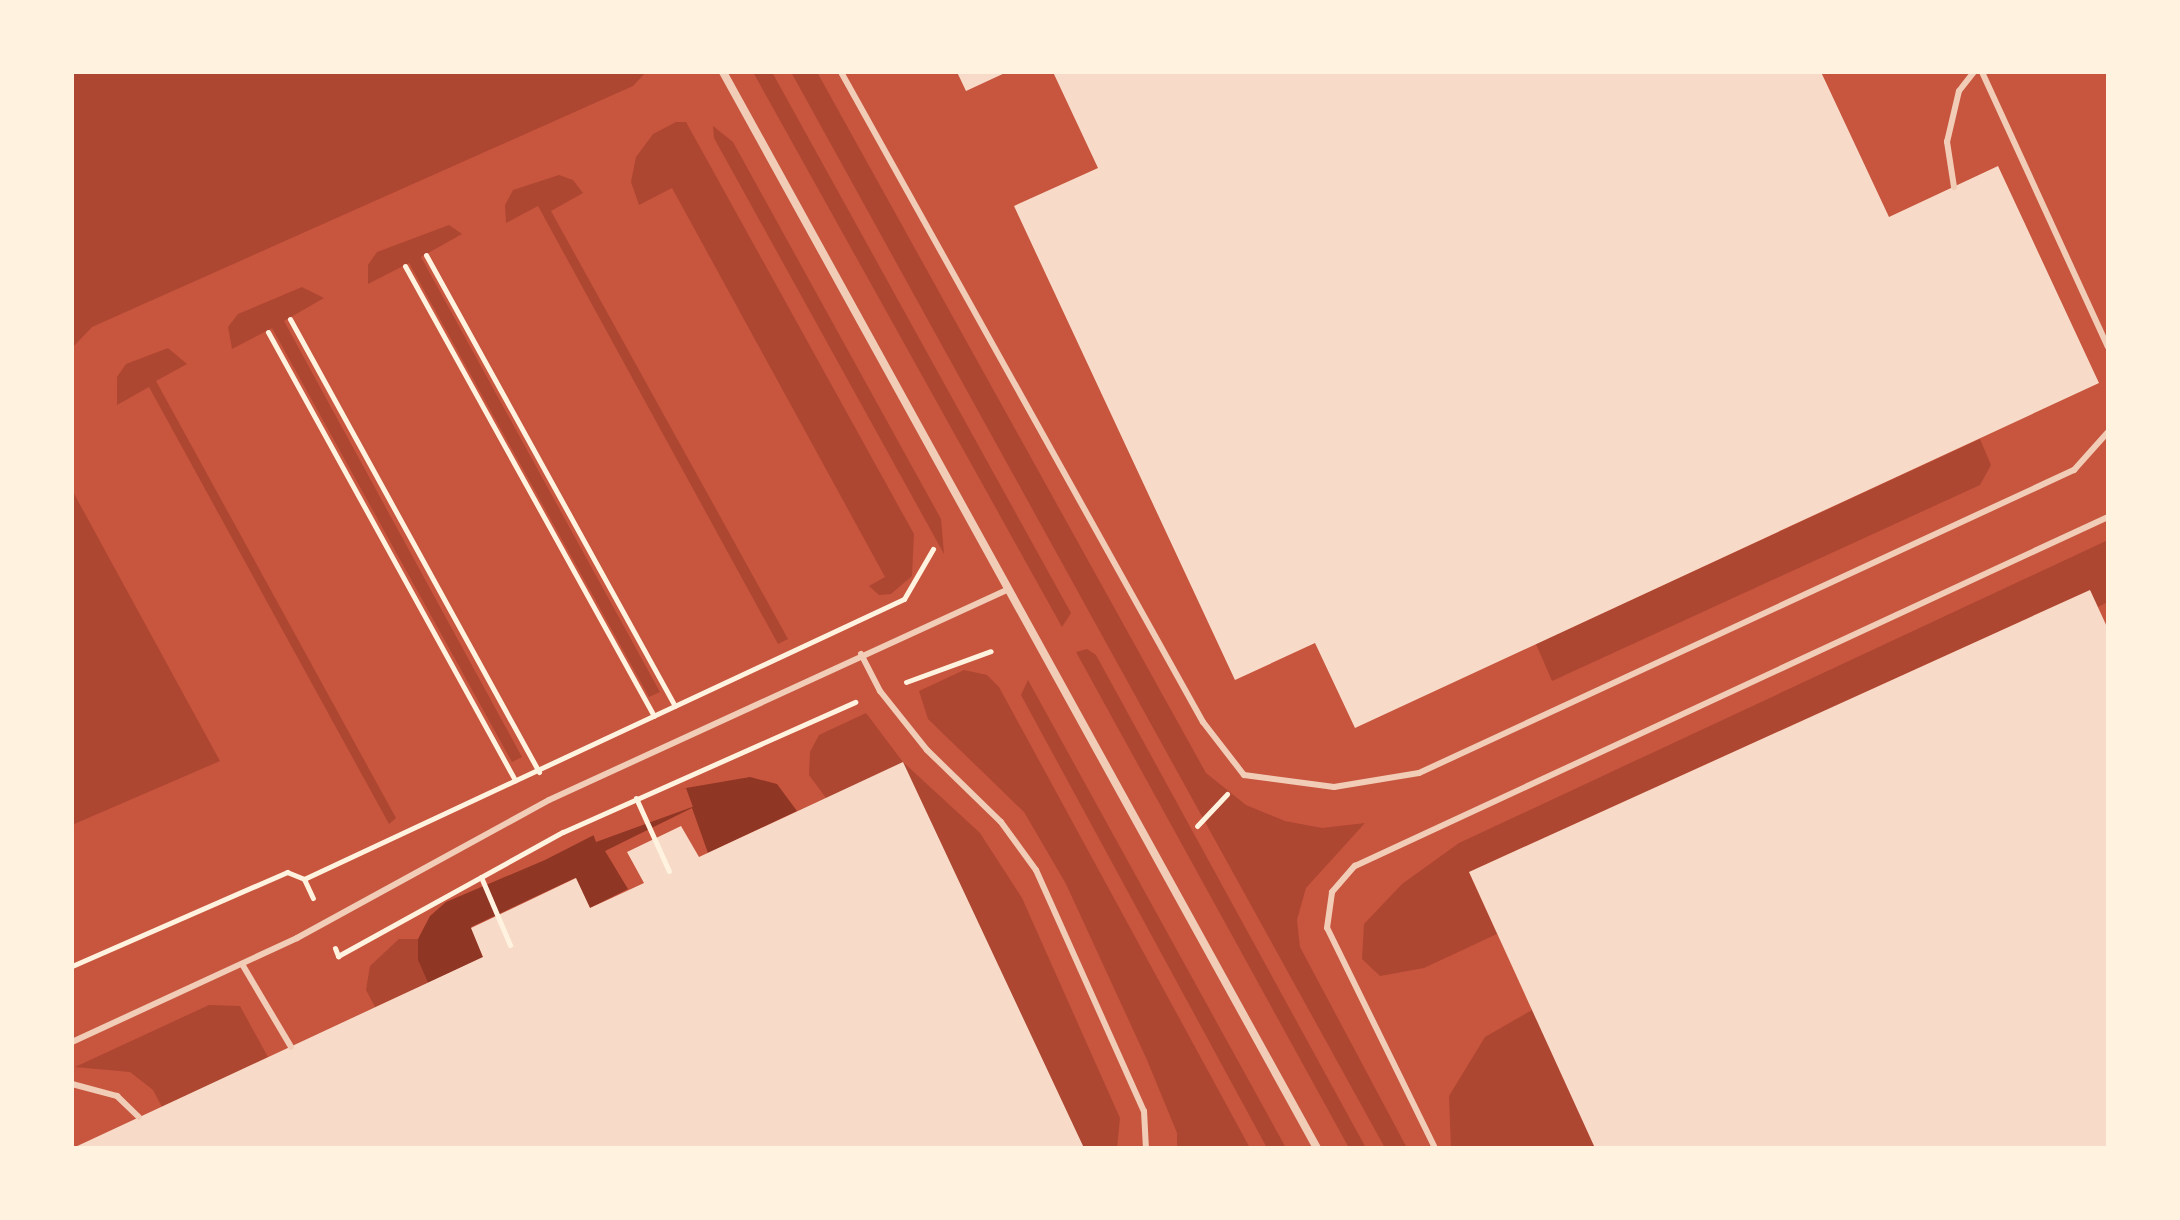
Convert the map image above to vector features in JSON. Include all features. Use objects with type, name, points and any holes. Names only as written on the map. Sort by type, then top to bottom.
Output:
[{"type":"street","points":[[723,72],[1317,1148]]},
{"type":"lane","points":[[841,72],[1203,722],[1244,775],[1334,787],[1419,773],[2074,470],[2108,432]]},
{"type":"lane","points":[[1954,187],[1947,142],[1959,91],[1974,72]]},
{"type":"lane","points":[[1982,72],[2108,347]]},
{"type":"lane","points":[[1435,1148],[1327,928],[1332,892],[1355,866],[2108,517]]},
{"type":"lane","points":[[72,1042],[242,964],[549,800],[861,654],[1009,589]]},
{"type":"lane","points":[[861,654],[880,691],[927,750],[1001,822],[1036,870],[1144,1111],[1146,1148]]},
{"type":"lane","points":[[242,964],[291,1047]]},
{"type":"lane","points":[[72,1084],[117,1096],[139,1117]]},
{"type":"path","points":[[426,255],[675,706]]},
{"type":"path","points":[[405,266],[654,716]]},
{"type":"path","points":[[290,319],[538,770],[563,832]]},
{"type":"path","points":[[268,332],[515,780]]},
{"type":"path","points":[[304,879],[904,599],[933,549]]},
{"type":"path","points":[[334,947],[338,956],[482,881],[563,832],[636,798],[880,691],[991,651]]},
{"type":"path","points":[[1197,826],[1244,775]]},
{"type":"path","points":[[636,798],[669,871]]},
{"type":"path","points":[[72,966],[287,872],[304,879],[314,899]]},
{"type":"path","points":[[482,881],[510,945]]},
{"type":"shaded area","points":[[72,72],[646,72],[633,86],[92,327],[72,348]]},
{"type":"shaded area","points":[[753,72],[772,72],[1071,613],[1062,627]]},
{"type":"shaded area","points":[[791,72],[817,72],[1206,773],[1246,805],[1285,821],[1322,828],[1365,823],[1306,888],[1297,920],[1300,947],[1407,1148],[1385,1148]]},
{"type":"shaded area","points":[[676,122],[686,122],[914,534],[912,576],[891,594],[879,595],[869,586],[885,577],[672,188],[639,205],[631,182],[636,157],[653,134]]},
{"type":"shaded area","points":[[713,126],[733,142],[941,519],[944,554],[714,138]]},
{"type":"shaded area","points":[[559,175],[573,180],[583,193],[551,211],[788,639],[778,644],[538,206],[506,223],[505,205],[513,190]]},
{"type":"shaded area","points":[[449,225],[462,234],[421,257],[660,692],[649,697],[409,263],[368,284],[368,265],[377,252]]},
{"type":"shaded area","points":[[302,287],[324,298],[284,321],[522,757],[512,762],[272,328],[232,349],[228,327],[238,314]]},
{"type":"shaded area","points":[[168,348],[187,364],[156,381],[396,818],[389,824],[149,387],[117,405],[117,377],[126,364]]},
{"type":"shaded area","points":[[1980,439],[1991,465],[1980,485],[1552,681],[1536,644]]},
{"type":"shaded area","points":[[72,490],[220,761],[72,825]]},
{"type":"shaded area","points":[[2108,540],[2108,602],[2098,607],[2090,590],[1469,872],[1497,934],[1424,968],[1380,976],[1362,959],[1364,924],[1402,884],[1459,843]]},
{"type":"shaded area","points":[[1087,649],[1096,655],[1366,1148],[1349,1148],[1076,652]]},
{"type":"shaded area","points":[[964,670],[987,675],[999,687],[1250,1148],[1177,1148],[1177,1133],[1147,1060],[1066,884],[1024,812],[928,719],[919,691]]},
{"type":"shaded area","points":[[1028,680],[1286,1148],[1267,1148],[1021,695]]},
{"type":"shaded area","points":[[866,713],[903,762],[980,833],[1022,898],[1120,1118],[1117,1148],[1084,1148],[809,775],[810,752],[819,735]]},
{"type":"shaded area","points":[[750,777],[777,784],[797,811],[708,853],[692,808],[605,851],[628,889],[590,908],[575,878],[471,927],[483,957],[428,983],[418,960],[418,939],[430,916],[446,902],[545,860],[686,788]]},
{"type":"shaded area","points":[[399,939],[418,939],[418,960],[428,983],[375,1007],[366,990],[370,966]]},
{"type":"shaded area","points":[[209,1005],[240,1006],[268,1057],[162,1107],[153,1090],[130,1072],[75,1067]]},
{"type":"shaded area","points":[[1532,1010],[1595,1148],[1451,1148],[1449,1096],[1485,1037]]},
{"type":"pier","points":[[686,788],[693,807],[596,842],[589,823]]},
{"type":"building","points":[[957,72],[1007,72],[966,91]]},
{"type":"building","points":[[1053,72],[1821,72],[1889,217],[1998,166],[2099,383],[1355,728],[1315,643],[1235,680],[1014,206],[1098,168]]},
{"type":"building","points":[[2090,590],[2108,629],[2108,1148],[1595,1148],[1469,872]]},
{"type":"building","points":[[903,762],[1084,1148],[73,1148],[483,957],[471,928],[576,878],[590,908],[644,883],[627,852],[681,826],[699,857]]}]
